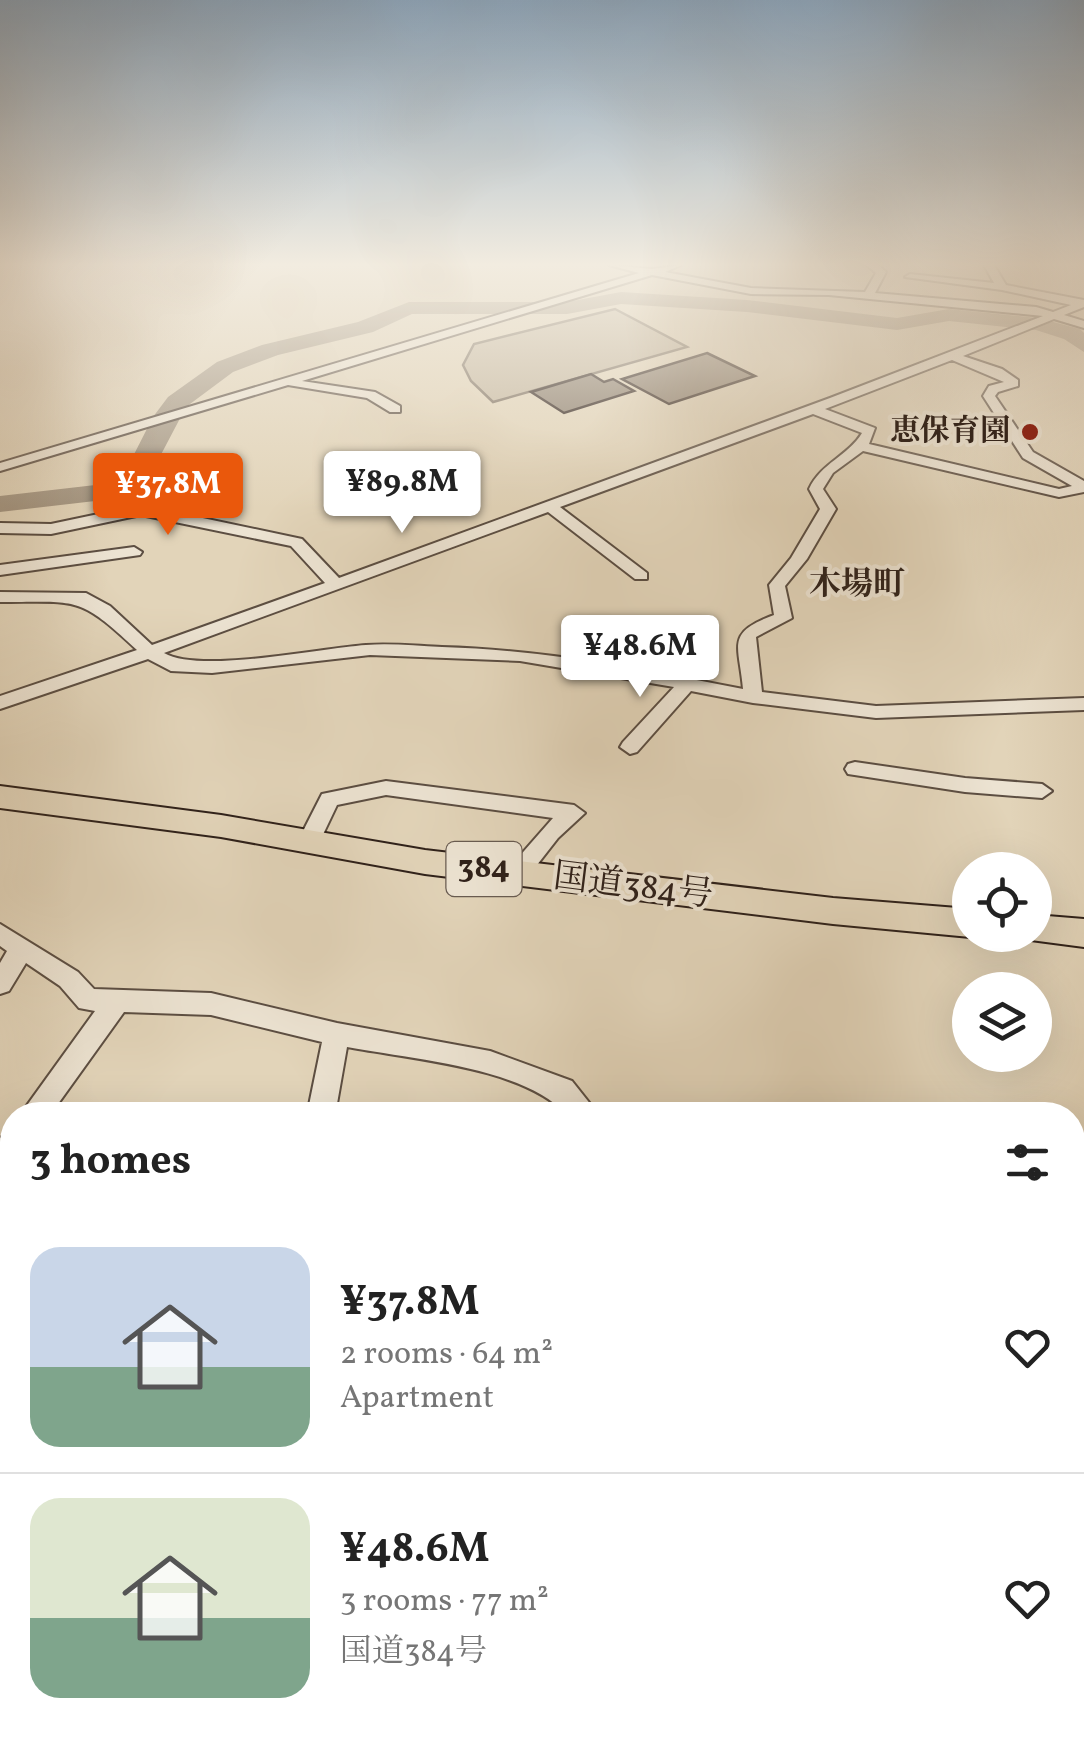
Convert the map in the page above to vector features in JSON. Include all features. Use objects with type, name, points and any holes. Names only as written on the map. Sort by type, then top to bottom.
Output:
[{"type":"highway","name":"国道384号","points":[[0,797],[309,841],[425,862],[952,921]]},
{"type":"highway","points":[[1052,930],[1084,933]]},
{"type":"street","points":[[0,468],[407,346]]},
{"type":"street","points":[[0,703],[151,653],[979,346]]},
{"type":"street","points":[[951,356],[998,372],[1014,383],[993,389],[989,396],[1028,454],[1084,488]]},
{"type":"street","points":[[290,382],[299,387],[370,395],[395,409]]},
{"type":"street","points":[[754,696],[747,637],[752,629],[784,618],[777,585],[800,560],[803,546],[828,509],[816,489],[822,472],[861,446],[870,431],[812,409]]},
{"type":"street","points":[[861,446],[1059,493],[1084,488]]},
{"type":"street","points":[[549,506],[641,576]]},
{"type":"street","points":[[0,528],[52,530],[141,510],[296,542],[336,585]]},
{"type":"street","points":[[0,570],[134,552]]},
{"type":"street","points":[[0,597],[80,597],[92,601],[170,665],[212,667],[370,650],[520,656],[588,664],[754,696],[876,712],[1084,704]]},
{"type":"street","points":[[630,748],[686,685]]},
{"type":"street","points":[[855,769],[965,785],[1042,791]]},
{"type":"street","points":[[309,841],[330,799],[386,788],[574,813],[550,832],[518,874]]},
{"type":"street","points":[[0,984],[11,942],[69,979],[88,1000],[211,1004],[337,1034],[490,1063],[562,1090],[573,1102]]},
{"type":"street","points":[[44,1102],[118,1001]]},
{"type":"street","points":[[324,1102],[337,1034]]},
{"type":"shaded area","points":[[473,346],[687,347],[493,402],[471,381],[463,365]]},
{"type":"building","points":[[707,353],[755,376],[669,404],[622,379]]},
{"type":"building","points":[[591,374],[604,382],[613,379],[634,391],[564,413],[531,392]]},
{"type":"waterway","points":[[0,504],[111,492],[135,479],[165,417],[177,402],[225,367],[285,346]]},
{"type":"place","name":"恵保育園","points":[[1030,432]]},
{"type":"district","name":"木場町","points":[[857,586]]}]
